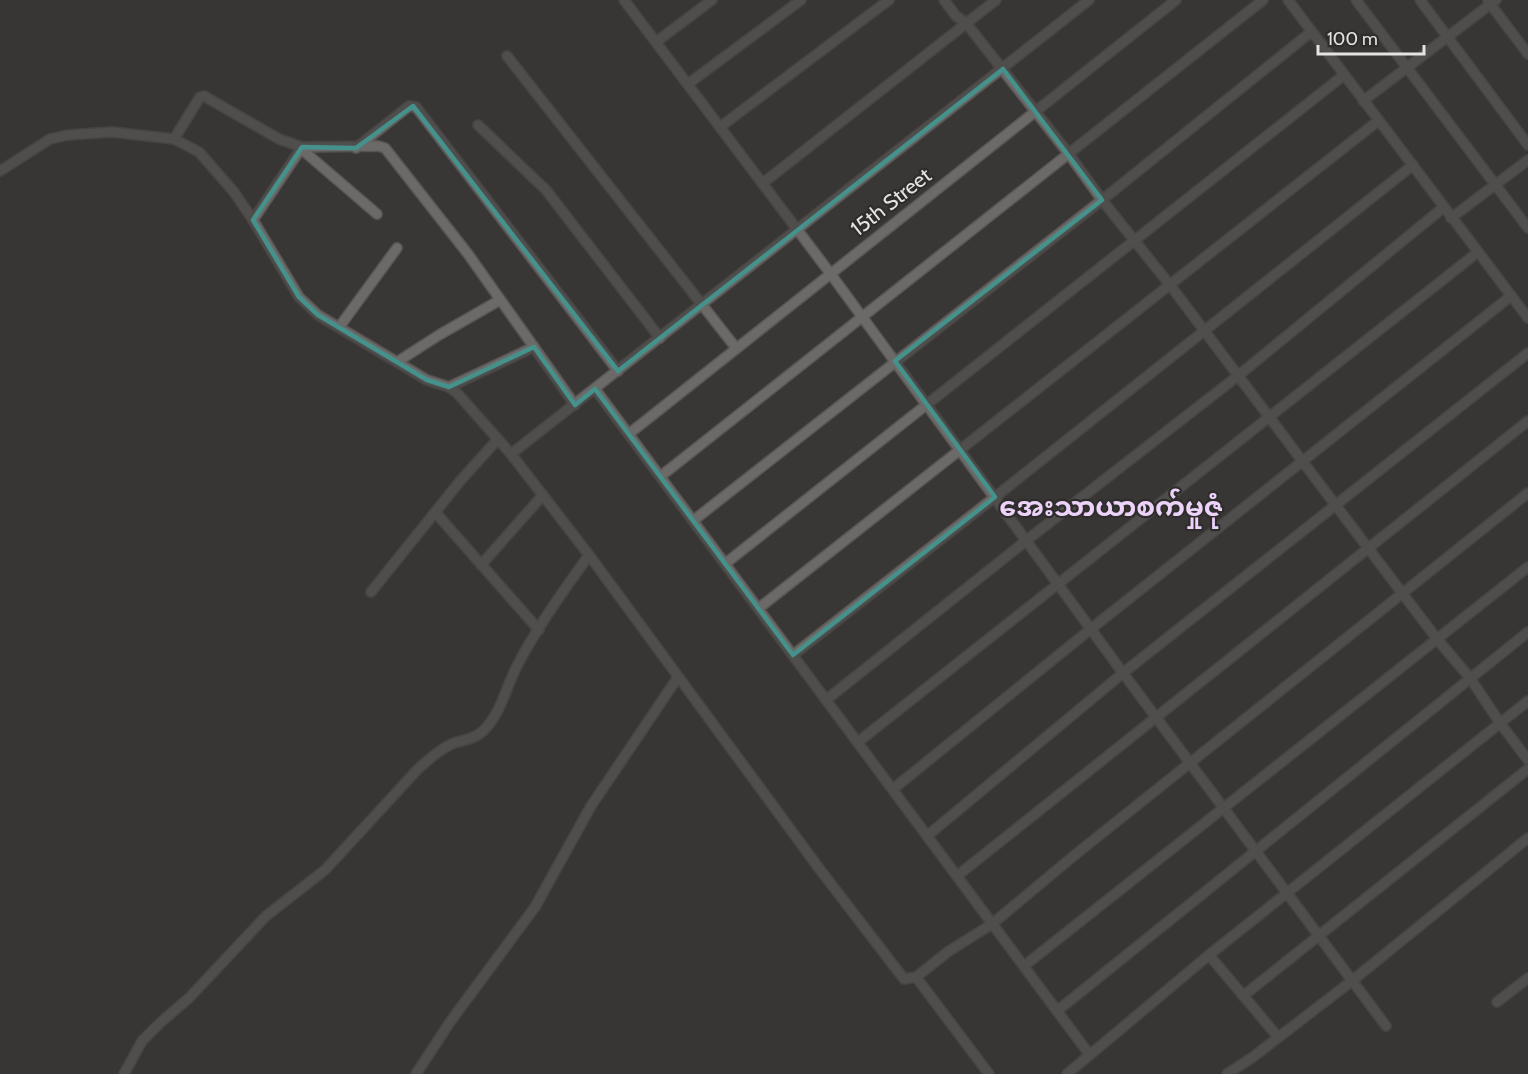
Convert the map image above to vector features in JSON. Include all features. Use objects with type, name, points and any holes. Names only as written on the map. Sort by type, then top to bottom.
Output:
[{"type":"street","points":[[624,0],[862,316],[1123,673],[1386,1026]]},
{"type":"street","points":[[656,42],[712,0]]},
{"type":"street","points":[[688,84],[801,0]]},
{"type":"street","points":[[720,127],[889,0]]},
{"type":"street","points":[[944,0],[1003,69],[1102,200],[1136,240],[1437,639],[1470,678],[1528,760]]},
{"type":"street","points":[[763,183],[996,0]]},
{"type":"street","points":[[512,454],[1089,0]]},
{"type":"street","name":"15th Street","points":[[630,434],[1176,0]]},
{"type":"street","points":[[661,476],[1263,0]]},
{"type":"street","points":[[1288,0],[1528,318]]},
{"type":"street","points":[[1356,0],[1528,228]]},
{"type":"street","points":[[1420,0],[1528,145]]},
{"type":"street","points":[[1363,101],[1491,1],[1528,54]]},
{"type":"street","points":[[694,520],[1102,200],[1311,32]]},
{"type":"street","points":[[507,56],[736,348]]},
{"type":"street","points":[[726,563],[1344,75]]},
{"type":"street","points":[[174,138],[200,97],[204,96],[279,139],[302,147],[378,146],[385,148],[468,254],[575,405]]},
{"type":"street","points":[[356,148],[409,106],[416,107],[618,371]]},
{"type":"street","points":[[759,608],[1378,121]]},
{"type":"street","points":[[478,125],[546,189],[660,338]]},
{"type":"street","points":[[0,171],[50,139],[68,135],[112,132],[174,138],[199,152],[234,192],[299,297],[318,315],[340,326],[427,380],[449,387],[463,399],[512,454],[818,867],[904,979],[916,977],[949,951],[992,924],[1402,592],[1528,493]]},
{"type":"street","points":[[302,147],[376,214]]},
{"type":"street","points":[[253,220],[302,147]]},
{"type":"street","points":[[1451,218],[1528,160]]},
{"type":"street","points":[[793,655],[1413,165]]},
{"type":"street","points":[[826,699],[1239,375],[1444,207]]},
{"type":"street","points":[[340,326],[397,248]]},
{"type":"street","points":[[858,742],[1060,585],[1478,252]]},
{"type":"street","points":[[893,789],[1511,296]]},
{"type":"street","points":[[397,362],[500,300]]},
{"type":"street","points":[[449,387],[534,347]]},
{"type":"street","points":[[927,836],[1123,673],[1528,352]]},
{"type":"street","points":[[595,389],[1089,1054]]},
{"type":"street","points":[[957,876],[1528,421]]},
{"type":"street","points":[[371,592],[435,512],[498,439]]},
{"type":"street","points":[[481,565],[543,495]]},
{"type":"street","points":[[435,512],[538,630]]},
{"type":"street","points":[[124,1074],[142,1041],[189,998],[266,916],[325,870],[417,770],[432,756],[452,744],[471,739],[483,731],[496,713],[517,665],[538,630],[589,555]]},
{"type":"street","points":[[1024,966],[1528,567]]},
{"type":"street","points":[[1057,1011],[1528,632]]},
{"type":"street","points":[[416,1074],[450,1022],[535,908],[591,806],[678,677]]},
{"type":"street","points":[[1067,1074],[1209,955],[1528,701]]},
{"type":"street","points":[[1243,996],[1528,770]]},
{"type":"street","points":[[1227,1074],[1253,1057],[1353,980],[1528,838]]},
{"type":"street","points":[[1209,955],[1278,1037]]},
{"type":"street","points":[[916,977],[989,1074]]},
{"type":"street","points":[[1497,1002],[1528,978]]},
{"type":"street","points":[[1076,1065],[1083,1074]]},
{"type":"highlighted area","points":[[1003,69],[1102,200],[895,361],[995,497],[793,655],[595,389],[575,405],[534,347],[449,387],[427,380],[318,315],[299,297],[253,220],[302,147],[356,148],[413,106],[618,371]]},
{"type":"district","name":"အေးသာယာစက်မှုဇုံ","points":[[1111,507]]}]
